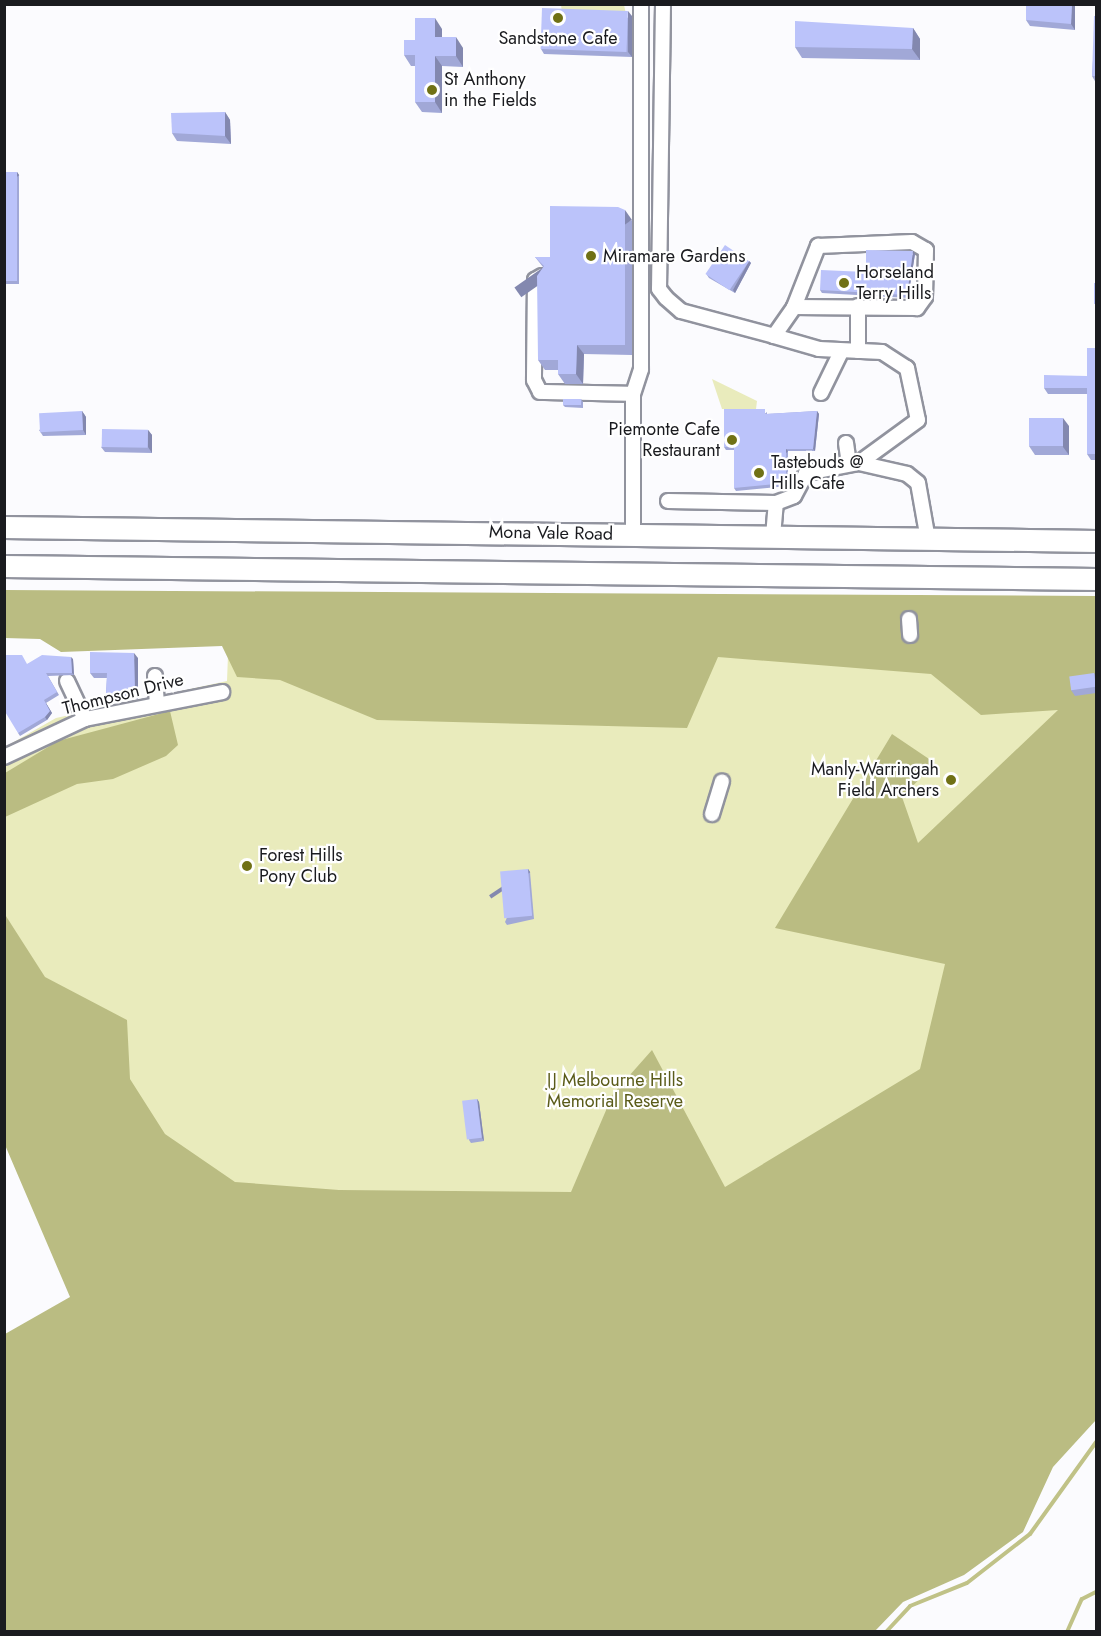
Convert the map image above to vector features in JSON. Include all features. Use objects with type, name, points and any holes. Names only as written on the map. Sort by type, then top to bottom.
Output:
[{"type":"highway","name":"Mona Vale Road","points":[[4,527],[1096,541]]},
{"type":"highway","points":[[4,566],[1096,579]]},
{"type":"street","points":[[633,534],[633,394],[641,369],[641,4]]},
{"type":"street","points":[[663,4],[659,289],[681,311],[841,352],[882,352],[907,368],[918,420],[854,463],[806,473],[794,496],[776,503],[668,501]]},
{"type":"street","points":[[774,336],[794,307],[811,259],[825,242],[912,242],[926,250],[921,306],[794,307]]},
{"type":"street","points":[[542,276],[535,280],[534,380],[540,392],[633,394]]},
{"type":"street","points":[[858,306],[858,351]]},
{"type":"street","points":[[821,393],[841,352]]},
{"type":"street","points":[[846,443],[854,463]]},
{"type":"street","points":[[854,463],[907,474],[918,483],[928,540]]},
{"type":"street","points":[[773,536],[776,503]]},
{"type":"street","points":[[909,618],[910,635]]},
{"type":"street","points":[[155,675],[157,703]]},
{"type":"street","points":[[67,681],[85,719]]},
{"type":"street","name":"Thompson Drive","points":[[7,751],[85,719],[222,692]]},
{"type":"street","points":[[712,814],[722,781]]},
{"type":"green space","points":[[561,5],[624,5],[626,14],[562,13]]},
{"type":"green space","points":[[712,379],[757,401],[756,409],[722,409]]},
{"type":"green space","points":[[5,590],[1096,596],[1096,1420],[1053,1467],[1023,1532],[964,1575],[903,1602],[875,1631],[5,1631],[5,1334],[70,1297],[5,1145],[4,913],[45,977],[127,1020],[130,1079],[165,1134],[235,1182],[339,1190],[571,1192],[613,1094],[652,1050],[725,1187],[920,1069],[945,964],[775,928],[892,734],[935,763],[902,797],[918,843],[1058,710],[981,715],[931,674],[718,657],[687,728],[377,720],[280,680],[237,677],[222,646],[61,652],[40,639],[5,638]]},
{"type":"green space","name":"JJ Melbourne Hills Memorial Reserve","points":[[230,602],[1096,621],[993,1512],[5,1101],[5,747],[56,718],[227,681]]},
{"type":"green space","points":[[170,711],[178,745],[166,756],[113,779],[77,784],[5,817],[5,773],[58,741]]},
{"type":"building","points":[[1026,4],[1072,4],[1071,24],[1026,20]]},
{"type":"building","points":[[542,8],[628,11],[627,52],[541,49]]},
{"type":"building","points":[[1094,16],[1096,16],[1096,76],[1092,76]]},
{"type":"building","points":[[415,18],[435,18],[435,37],[456,37],[456,56],[435,56],[435,102],[415,102],[415,55],[404,55],[404,40],[415,40]]},
{"type":"building","points":[[795,21],[913,28],[912,49],[795,47]]},
{"type":"building","points":[[225,112],[225,136],[172,133],[171,113]]},
{"type":"building","points":[[4,172],[17,172],[17,281],[4,281]]},
{"type":"building","points":[[550,206],[618,207],[625,210],[625,345],[577,345],[576,374],[558,374],[558,360],[538,360],[537,276],[544,266],[535,257],[550,257]]},
{"type":"building","points":[[725,245],[749,261],[729,290],[705,274]]},
{"type":"building","points":[[866,250],[913,251],[907,295],[820,290],[821,270],[866,272]]},
{"type":"building","points":[[1094,283],[1096,283],[1096,304],[1094,304]]},
{"type":"building","points":[[1087,348],[1096,348],[1096,454],[1087,454],[1087,388],[1044,388],[1044,375],[1087,376]]},
{"type":"building","points":[[563,399],[581,399],[581,405],[563,405]]},
{"type":"building","points":[[724,409],[765,409],[765,414],[817,411],[813,449],[786,449],[786,483],[734,488],[734,447],[724,447]]},
{"type":"building","points":[[82,411],[83,430],[40,432],[39,413]]},
{"type":"building","points":[[1029,418],[1063,418],[1063,446],[1029,446]]},
{"type":"building","points":[[102,429],[148,430],[148,448],[102,447]]},
{"type":"building","points":[[90,652],[134,653],[135,693],[106,693],[107,673],[90,673]]},
{"type":"building","points":[[4,655],[22,655],[27,664],[42,655],[71,657],[72,673],[46,673],[57,692],[44,700],[50,711],[45,717],[18,733],[4,710]]},
{"type":"building","points":[[1094,673],[1096,687],[1071,690],[1069,676]]},
{"type":"building","points":[[528,869],[532,916],[504,918],[500,871]]},
{"type":"building","points":[[477,1099],[482,1138],[467,1140],[462,1101]]},
{"type":"waterway","points":[[886,1632],[910,1606],[967,1583],[1030,1534],[1096,1442]]},
{"type":"waterway","points":[[1067,1632],[1082,1599],[1096,1592]]},
{"type":"place","name":"Sandstone Cafe","points":[[558,18]]},
{"type":"place","name":"St Anthony in the Fields","points":[[432,90]]},
{"type":"place","name":"Miramare Gardens","points":[[591,256]]},
{"type":"place","name":"Horseland Terry Hills","points":[[844,283]]},
{"type":"place","name":"Piemonte Cafe Restaurant","points":[[732,440]]},
{"type":"place","name":"Tastebuds @ Hills Cafe","points":[[759,473]]},
{"type":"place","name":"Manly-Warringah Field Archers","points":[[951,780]]},
{"type":"place","name":"Forest Hills Pony Club","points":[[247,866]]}]
